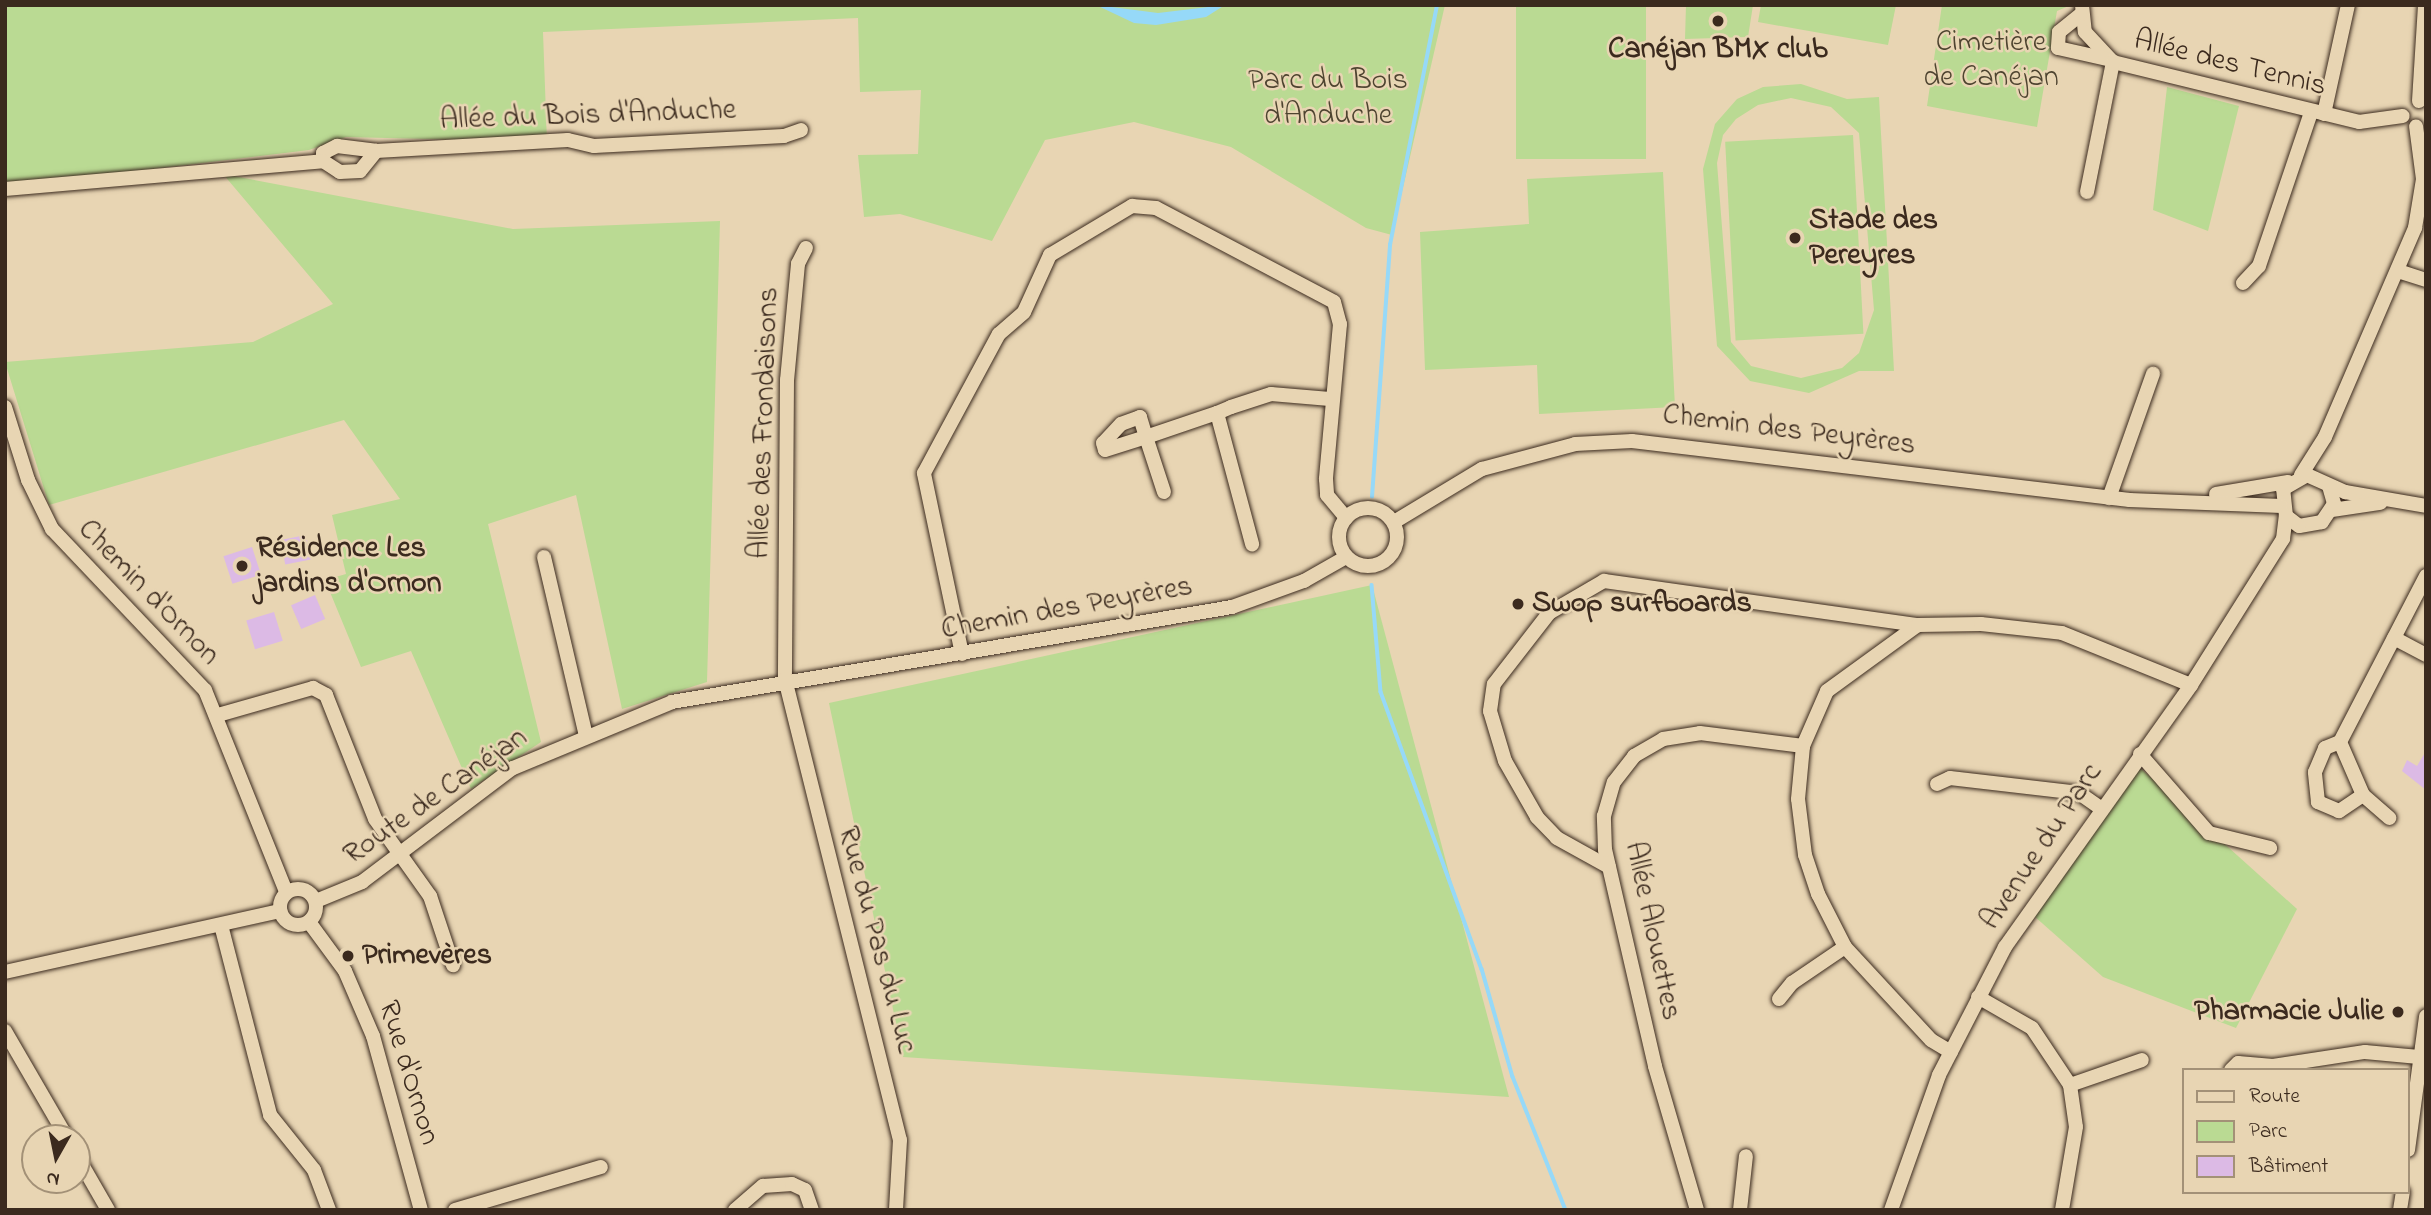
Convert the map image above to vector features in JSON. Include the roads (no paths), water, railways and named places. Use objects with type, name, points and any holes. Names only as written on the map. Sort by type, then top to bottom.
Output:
[{"type":"street","points":[[2243,283],[2259,266],[2318,113],[2348,5]]},
{"type":"street","points":[[2307,527],[2284,511],[2295,479],[2325,437],[2398,271],[2422,192],[2421,124],[2403,116],[2405,106],[2423,103],[2425,5]]},
{"type":"street","points":[[2081,10],[2059,32],[2058,48],[2110,60],[2087,192]]},
{"type":"street","name":"Allée des Tennis","points":[[2081,10],[2085,32],[2110,60],[2359,121],[2403,116]]},
{"type":"street","name":"Allée du Bois d'Anduche","points":[[323,161],[323,152],[337,146],[376,150],[568,140],[594,146],[784,136],[801,130]]},
{"type":"street","points":[[5,189],[323,161],[340,172],[360,171],[376,150]]},
{"type":"street","points":[[962,654],[924,473],[999,334],[1024,312],[1056,248],[1132,206],[1149,206],[1328,295],[1340,324],[1329,399],[1327,495],[1346,518]]},
{"type":"street","name":"Allée des Frondaisons","points":[[788,685],[788,582],[781,560],[787,380],[797,264],[807,248]]},
{"type":"street","points":[[2398,271],[2426,279]]},
{"type":"street","points":[[2109,498],[2153,374]]},
{"type":"street","points":[[1164,492],[1146,437],[1271,394],[1329,399]]},
{"type":"street","name":"Chemin d'Ornon","points":[[5,407],[28,480],[52,529],[186,663],[218,715],[286,892]]},
{"type":"street","points":[[1217,413],[1252,544]]},
{"type":"street","points":[[2325,437],[2327,483],[2332,510]]},
{"type":"street","name":"Chemin des Peyrères","points":[[1394,522],[1482,470],[1556,448],[1621,441],[1770,453],[2109,498],[2194,499],[2284,511]]},
{"type":"street","points":[[2295,479],[2327,483],[2392,502],[2426,506]]},
{"type":"street","name":"Chemin des Peyrères","points":[[2194,499],[2295,479]]},
{"type":"street","points":[[2283,539],[2332,510],[2392,502]]},
{"type":"street","points":[[1371,508],[1394,522],[1398,541],[1380,564],[1362,567],[1346,557],[1339,533],[1346,518],[1371,508]]},
{"type":"street","name":"Avenue du Parc","points":[[1891,1210],[1951,1052],[1978,997],[2099,807],[2191,685],[2283,539],[2284,511]]},
{"type":"street","points":[[544,557],[558,640],[586,736]]},
{"type":"street","name":"Chemin des Peyrères","points":[[788,685],[1232,607],[1283,591],[1346,557]]},
{"type":"street","points":[[2363,794],[2339,811],[2318,802],[2315,772],[2325,748],[2340,742],[2426,576]]},
{"type":"street","points":[[1609,867],[1557,838],[1537,817],[1504,761],[1490,711],[1494,684],[1549,613],[1604,581],[1918,625],[2019,626],[2062,633],[2191,685]]},
{"type":"street","points":[[1918,625],[1827,691],[1803,746],[1798,799],[1805,855],[1845,947],[1931,1040],[1951,1052]]},
{"type":"street","points":[[2394,638],[2426,654]]},
{"type":"street","name":"Route de Canéjan","points":[[316,901],[339,895],[400,856],[513,768],[672,702],[788,685]]},
{"type":"street","name":"Rue du Pas du Luc","points":[[788,685],[901,1140],[896,1210]]},
{"type":"street","points":[[218,715],[313,688],[326,695],[375,820],[430,896],[453,965]]},
{"type":"street","name":"Allée Alouettes","points":[[1697,1210],[1655,1066],[1609,867],[1604,816],[1614,782],[1634,756],[1663,739],[1700,733],[1803,746]]},
{"type":"street","points":[[2340,742],[2363,794],[2389,818]]},
{"type":"street","points":[[2140,754],[2209,832],[2270,848]]},
{"type":"street","points":[[1937,784],[1950,778],[2079,793],[2099,807]]},
{"type":"street","points":[[303,889],[316,901],[309,922],[291,924],[280,911],[286,892],[303,889]]},
{"type":"street","points":[[5,972],[280,911]]},
{"type":"street","name":"Rue d'Ornon","points":[[309,922],[345,971],[373,1036],[421,1210]]},
{"type":"street","points":[[221,925],[270,1115],[314,1170],[329,1210]]},
{"type":"street","points":[[1779,999],[1792,983],[1845,947]]},
{"type":"street","points":[[1978,997],[2032,1028],[2070,1085],[2076,1127],[2062,1210]]},
{"type":"street","points":[[2410,1133],[2426,1016]]},
{"type":"street","points":[[5,1031],[59,1124]]},
{"type":"street","points":[[2233,1068],[2238,1063],[2273,1066],[2365,1052],[2419,1057]]},
{"type":"street","points":[[2070,1085],[2142,1060]]},
{"type":"street","points":[[1740,1210],[1746,1156]]},
{"type":"street","points":[[455,1210],[601,1167]]},
{"type":"street","points":[[91,1180],[108,1210]]},
{"type":"street","points":[[735,1210],[763,1186],[792,1184],[805,1189],[812,1210]]},
{"type":"water","points":[[1096,5],[1158,13],[1225,5],[1206,17],[1156,25],[1134,23]]},
{"type":"waterway","points":[[1372,497],[1390,245],[1437,5]]},
{"type":"waterway","points":[[1372,585],[1381,692],[1482,969],[1513,1077],[1566,1210]]},
{"type":"place","name":"Canéjan BMX club","points":[[1718,21]]},
{"type":"place","name":"Stade des Pereyres","points":[[1795,238]]},
{"type":"place","name":"Résidence Les jardins d'Ornon","points":[[242,566]]},
{"type":"place","name":"Swop surfboards","points":[[1518,604]]},
{"type":"place","name":"Primevères","points":[[348,956]]},
{"type":"place","name":"Pharmacie Julie","points":[[2398,1012]]},
{"type":"park label","name":"Cimetière de Canéjan","points":[[1991,60]]},
{"type":"park label","name":"Parc du Bois d'Anduche","points":[[1328,98]]}]
